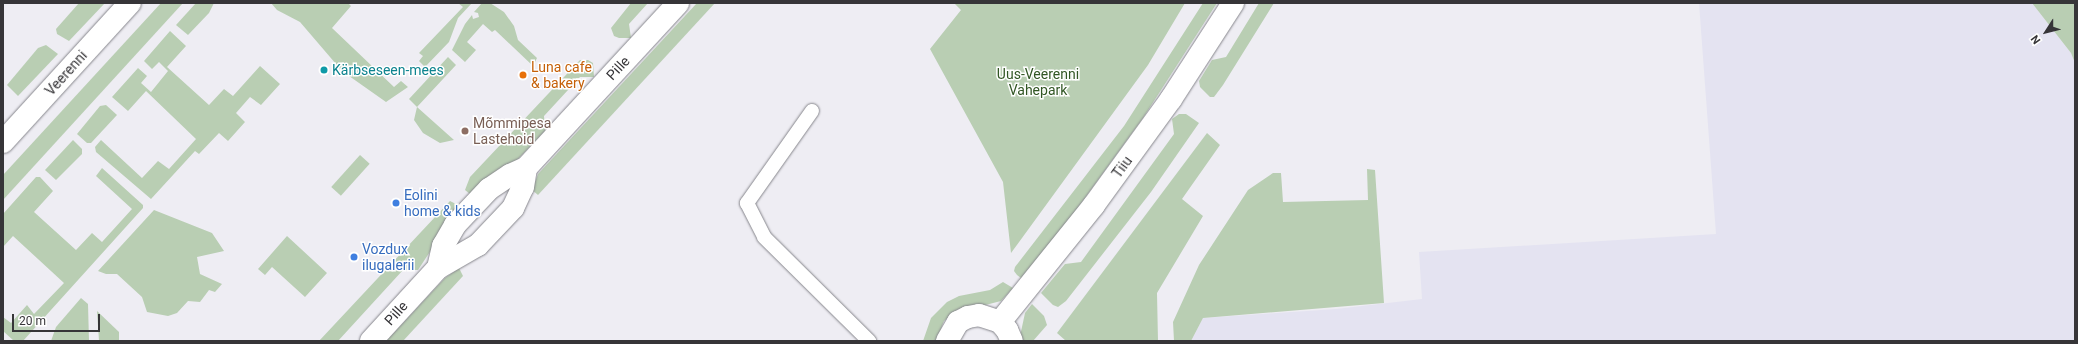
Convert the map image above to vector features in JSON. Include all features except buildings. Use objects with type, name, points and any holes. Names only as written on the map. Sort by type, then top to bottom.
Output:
[{"type":"street","name":"Veerenni","points":[[3,142],[130,3]]},
{"type":"street","name":"Pille","points":[[438,268],[443,246],[455,225],[489,189],[510,175],[526,168],[678,3]]},
{"type":"street","name":"Tiiu","points":[[1000,322],[1103,192],[1171,99],[1233,3]]},
{"type":"street","name":"Pille","points":[[371,341],[438,268],[478,245],[513,208],[523,187],[526,168]]},
{"type":"street","points":[[947,341],[954,327],[968,317],[990,317],[1000,322],[1007,330],[1012,341]]},
{"type":"lane","points":[[812,111],[747,203],[764,237],[869,341]]},
{"type":"shaded area","points":[[1699,3],[2032,3],[2071,53],[2075,63],[2075,341],[1191,341],[1203,318],[1336,309],[1422,299],[1419,252],[1716,234]]},
{"type":"green space","points":[[79,3],[105,3],[69,41],[57,34],[56,29]]},
{"type":"green space","points":[[161,3],[183,3],[3,200],[3,175]]},
{"type":"green space","points":[[196,3],[214,3],[209,13],[188,35],[176,25]]},
{"type":"green space","points":[[271,3],[348,3],[351,6],[332,28],[394,87],[401,81],[408,87],[386,102],[342,71],[300,22],[277,10]]},
{"type":"green space","points":[[458,3],[472,3],[458,18],[449,42],[425,67],[419,61],[423,56],[419,53],[463,7]]},
{"type":"green space","points":[[482,3],[490,3],[504,12],[514,26],[518,40],[537,58],[533,66],[495,30],[492,32],[483,24],[467,42],[476,50],[465,62],[452,50],[465,24],[472,15],[473,19],[479,17],[478,13],[474,12]]},
{"type":"green space","points":[[631,3],[648,3],[629,24],[631,38],[619,38],[614,36],[611,28]]},
{"type":"green space","points":[[697,3],[715,3],[538,195],[532,190],[538,174]]},
{"type":"green space","name":"Uus-Veerenni Vahepark","points":[[954,3],[1185,3],[1148,65],[1011,253],[1003,182],[930,49],[961,10]]},
{"type":"green space","points":[[1203,3],[1217,3],[1143,118],[1074,213],[1021,278],[1014,271],[1015,267],[1124,126]]},
{"type":"green space","points":[[1259,3],[1274,3],[1223,85],[1214,97],[1210,97],[1200,87],[1199,81],[1212,60],[1226,57]]},
{"type":"green space","points":[[2032,3],[2075,3],[2075,63],[2071,53]]},
{"type":"green space","points":[[170,31],[186,46],[167,67],[209,105],[224,89],[233,96],[260,66],[280,84],[261,105],[250,97],[236,113],[245,122],[228,141],[219,133],[199,154],[195,151],[151,199],[96,152],[95,147],[101,140],[142,178],[158,161],[169,169],[196,139],[146,91],[128,111],[112,97],[138,68],[147,76],[141,83],[151,92],[168,71],[159,62],[152,69],[144,61]]},
{"type":"green space","points":[[46,45],[58,54],[18,96],[7,85],[38,48]]},
{"type":"green space","points":[[448,57],[456,65],[417,107],[409,99]]},
{"type":"green space","points":[[580,60],[588,60],[593,63],[594,77],[580,77],[544,116],[545,131],[518,159],[470,194],[465,190],[470,177]]},
{"type":"green space","points":[[106,105],[117,115],[91,143],[87,143],[77,134],[100,106]]},
{"type":"green space","points":[[417,107],[454,140],[440,143],[423,133],[414,120]]},
{"type":"green space","points":[[1179,114],[1186,114],[1199,123],[1151,192],[1066,301],[1058,307],[1053,305],[1041,293],[1065,264],[1081,262],[1174,134],[1172,119]]},
{"type":"green space","points":[[1207,133],[1220,145],[1182,199],[1203,216],[1157,293],[1158,341],[1066,341],[1057,333]]},
{"type":"green space","points":[[73,140],[82,149],[82,154],[56,180],[45,170]]},
{"type":"green space","points":[[360,155],[370,164],[341,196],[331,187]]},
{"type":"green space","points":[[102,168],[143,205],[143,208],[23,341],[14,341],[3,331],[3,317],[11,323],[27,305],[34,314],[64,283],[13,236],[3,247],[3,214],[36,177],[40,177],[53,191],[34,212],[76,250],[92,233],[102,242],[132,209],[96,176]]},
{"type":"green space","points":[[1367,169],[1375,170],[1384,303],[1203,318],[1191,341],[1174,341],[1173,322],[1199,265],[1248,190],[1273,173],[1281,173],[1283,202],[1368,200]]},
{"type":"green space","points":[[450,201],[460,206],[418,270],[403,270],[338,341],[319,341]]},
{"type":"green space","points":[[154,210],[212,233],[224,251],[197,257],[200,274],[222,284],[215,292],[209,290],[200,302],[188,301],[177,313],[168,316],[147,312],[142,297],[117,274],[106,274],[98,271]]},
{"type":"green space","points":[[287,236],[327,273],[305,297],[272,267],[265,275],[258,269]]},
{"type":"green space","points":[[459,268],[463,276],[403,341],[386,341],[445,278]]},
{"type":"green space","points":[[1003,282],[1013,288],[1001,301],[954,313],[944,321],[936,341],[923,341],[931,318],[947,302],[959,296],[990,290]]},
{"type":"green space","points":[[81,298],[88,304],[89,341],[51,341],[56,327]]},
{"type":"green space","points":[[1032,304],[1044,316],[1047,325],[1033,341],[1019,341],[1025,313]]},
{"type":"green space","points":[[97,311],[119,332],[119,341],[99,341]]},
{"type":"place","name":"Kärbseseen-mees","points":[[324,70]]},
{"type":"place","name":"Luna cafe & bakery","points":[[523,75]]},
{"type":"place","name":"Mõmmipesa Lastehoid","points":[[465,131]]},
{"type":"place","name":"Eolini home & kids","points":[[396,203]]},
{"type":"place","name":"Vozdux ilugalerii","points":[[354,257]]}]
